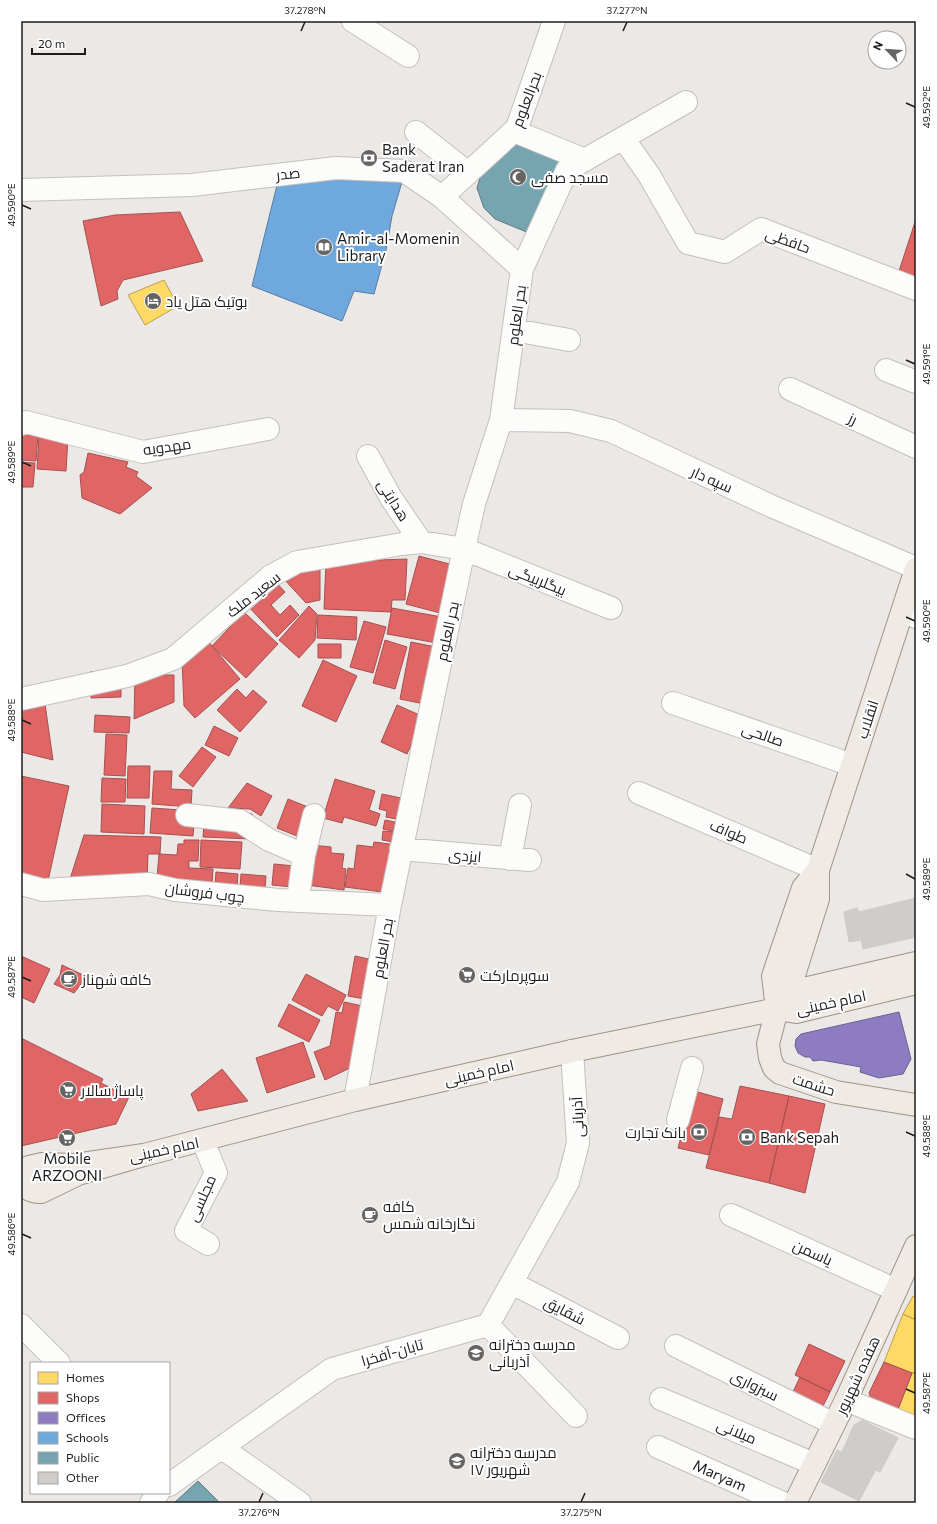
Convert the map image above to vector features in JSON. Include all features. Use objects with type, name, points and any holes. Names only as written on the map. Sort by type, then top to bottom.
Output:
[{"type":"main road","name":"انقلاب","points":[[777,1009],[773,976],[803,888],[818,870],[852,765],[910,614],[916,569]]},
{"type":"main road","points":[[777,1009],[795,991],[916,963]]},
{"type":"main road","name":"امام خمینی","points":[[21,1180],[25,1171],[29,1167],[42,1164],[75,1165],[144,1155],[355,1100],[572,1051],[777,1009],[796,1012],[916,983]]},
{"type":"main road","name":"حشمت","points":[[777,1009],[768,1044],[770,1058],[774,1068],[780,1073],[836,1092],[916,1105]]},
{"type":"main road","points":[[21,1180],[28,1189],[35,1192],[41,1192],[78,1174],[144,1155]]},
{"type":"main road","name":"هفده شهریور","points":[[795,1503],[846,1400],[916,1246]]},
{"type":"street","name":"بحرالعلوم","points":[[442,197],[518,128],[554,21]]},
{"type":"street","points":[[365,24],[408,56]]},
{"type":"street","points":[[522,269],[567,170],[686,102]]},
{"type":"street","points":[[514,131],[585,160]]},
{"type":"street","points":[[416,132],[468,173]]},
{"type":"street","name":"حافظی","points":[[623,138],[649,175],[688,243],[725,252],[761,229],[916,289]]},
{"type":"street","name":"صدر","points":[[21,190],[192,185],[336,168],[404,171],[442,197]]},
{"type":"street","name":"بحر العلوم","points":[[355,1100],[390,905],[464,549],[474,504],[501,420],[522,269],[442,197]]},
{"type":"street","points":[[514,330],[569,340]]},
{"type":"street","points":[[886,370],[916,382]]},
{"type":"street","name":"رز","points":[[790,389],[916,447]]},
{"type":"street","name":"سپه دار","points":[[501,420],[570,421],[611,431],[771,506],[916,569]]},
{"type":"street","name":"مهدویه","points":[[21,424],[26,422],[143,452],[268,429]]},
{"type":"street","name":"هدایتی","points":[[368,456],[391,498],[421,542]]},
{"type":"street","name":"سعید ملک","points":[[21,699],[127,676],[173,659],[271,576],[297,562],[421,542],[464,549]]},
{"type":"street","name":"بیگلربیگی","points":[[464,549],[611,608]]},
{"type":"street","name":"صالحی","points":[[673,703],[852,765]]},
{"type":"street","name":"طواف","points":[[639,793],[818,870]]},
{"type":"street","name":"ایزدی","points":[[402,849],[520,860],[520,805]]},
{"type":"street","points":[[187,815],[240,821],[269,840],[304,855]]},
{"type":"street","points":[[298,900],[304,855],[314,815]]},
{"type":"street","name":"چوب فروشان","points":[[21,884],[43,890],[149,884],[175,890],[298,900],[390,905]]},
{"type":"street","name":"آذربانی","points":[[512,1283],[568,1182],[578,1143],[572,1051]]},
{"type":"street","points":[[678,1120],[692,1068]]},
{"type":"street","name":"مجلسی","points":[[202,1141],[216,1173],[186,1231],[208,1244]]},
{"type":"street","name":"یاسمن","points":[[731,1215],[896,1290]]},
{"type":"street","points":[[512,1283],[488,1325],[576,1416]]},
{"type":"street","name":"شقایق","points":[[512,1283],[618,1338]]},
{"type":"street","points":[[21,1325],[57,1362]]},
{"type":"street","name":"تابان-آفخرا","points":[[170,1484],[332,1369],[488,1325]]},
{"type":"street","name":"سبزواری","points":[[676,1346],[834,1424]]},
{"type":"street","name":"میلانی","points":[[661,1399],[814,1464]]},
{"type":"street","points":[[846,1400],[916,1428]]},
{"type":"street","name":"Maryam","points":[[658,1447],[783,1503]]},
{"type":"street","points":[[222,1448],[300,1503]]},
{"type":"street","name":"تابان-آفخرا","points":[[151,1503],[159,1494]]},
{"type":"building: Homes","name":"بوتیک هتل یاد","points":[[164,280],[178,306],[145,325],[128,295]]},
{"type":"building: Homes","points":[[913,1296],[916,1297],[916,1320],[903,1314]]},
{"type":"building: Homes","points":[[903,1314],[916,1320],[916,1373],[912,1373],[884,1362]]},
{"type":"building: Homes","points":[[912,1373],[916,1373],[916,1420],[897,1412]]},
{"type":"building: Shops","points":[[180,212],[203,261],[123,280],[117,291],[118,299],[101,306],[83,221],[115,215]]},
{"type":"building: Shops","points":[[916,219],[916,280],[899,271]]},
{"type":"building: Shops","points":[[21,433],[38,434],[36,461],[21,460]]},
{"type":"building: Shops","points":[[39,436],[68,437],[66,471],[37,469]]},
{"type":"building: Shops","points":[[88,453],[128,462],[126,467],[138,472],[136,476],[152,488],[120,514],[82,498],[80,475],[84,472]]},
{"type":"building: Shops","points":[[21,462],[35,463],[33,487],[21,487]]},
{"type":"building: Shops","points":[[419,556],[457,566],[444,614],[406,604]]},
{"type":"building: Shops","points":[[407,559],[405,600],[392,600],[391,612],[324,609],[326,562]]},
{"type":"building: Shops","points":[[316,566],[320,570],[320,600],[306,603],[283,578]]},
{"type":"building: Shops","points":[[273,579],[285,592],[271,605],[280,615],[290,605],[299,615],[277,637],[246,604]]},
{"type":"building: Shops","points":[[309,606],[317,614],[315,640],[299,658],[279,640]]},
{"type":"building: Shops","points":[[392,608],[442,617],[437,643],[387,634]]},
{"type":"building: Shops","points":[[244,612],[278,644],[246,678],[212,646]]},
{"type":"building: Shops","points":[[318,615],[357,617],[356,640],[317,638]]},
{"type":"building: Shops","points":[[364,621],[386,627],[373,673],[350,667]]},
{"type":"building: Shops","points":[[207,640],[240,679],[195,718],[184,706],[182,660]]},
{"type":"building: Shops","points":[[385,640],[407,647],[395,689],[373,683]]},
{"type":"building: Shops","points":[[411,642],[441,648],[429,705],[400,699]]},
{"type":"building: Shops","points":[[318,644],[341,644],[341,658],[318,658]]},
{"type":"building: Shops","points":[[323,660],[357,676],[336,722],[302,706]]},
{"type":"building: Shops","points":[[121,671],[121,697],[91,698],[90,672]]},
{"type":"building: Shops","points":[[135,675],[174,675],[174,702],[134,719]]},
{"type":"building: Shops","points":[[237,689],[246,698],[253,690],[267,702],[240,732],[217,710]]},
{"type":"building: Shops","points":[[44,697],[53,760],[21,752],[21,706]]},
{"type":"building: Shops","points":[[397,705],[424,717],[407,754],[381,742]]},
{"type":"building: Shops","points":[[95,715],[130,717],[129,733],[94,732]]},
{"type":"building: Shops","points":[[214,726],[238,738],[229,756],[205,745]]},
{"type":"building: Shops","points":[[106,734],[127,735],[125,776],[104,775]]},
{"type":"building: Shops","points":[[202,747],[216,757],[193,787],[179,776]]},
{"type":"building: Shops","points":[[128,766],[150,766],[149,798],[127,798]]},
{"type":"building: Shops","points":[[154,771],[172,771],[171,789],[192,790],[191,807],[152,804]]},
{"type":"building: Shops","points":[[21,776],[69,786],[48,881],[21,875]]},
{"type":"building: Shops","points":[[102,778],[126,779],[125,802],[101,802]]},
{"type":"building: Shops","points":[[335,779],[375,791],[369,810],[380,814],[376,826],[344,817],[342,823],[323,818]]},
{"type":"building: Shops","points":[[247,783],[272,796],[261,816],[250,809],[228,808]]},
{"type":"building: Shops","points":[[382,794],[401,798],[396,819],[386,817],[387,811],[379,809]]},
{"type":"building: Shops","points":[[288,799],[318,811],[307,840],[277,828]]},
{"type":"building: Shops","points":[[102,804],[145,806],[144,834],[101,832]]},
{"type":"building: Shops","points":[[152,808],[195,811],[193,836],[150,833]]},
{"type":"building: Shops","points":[[205,812],[252,814],[251,839],[203,837]]},
{"type":"building: Shops","points":[[385,820],[395,822],[393,831],[383,829]]},
{"type":"building: Shops","points":[[383,831],[394,832],[393,842],[382,840]]},
{"type":"building: Shops","points":[[84,835],[161,837],[160,854],[148,854],[147,881],[70,879]]},
{"type":"building: Shops","points":[[184,840],[199,840],[198,861],[189,861],[189,868],[213,869],[212,885],[157,878],[159,854],[177,855],[178,844],[184,844]]},
{"type":"building: Shops","points":[[201,840],[242,842],[240,869],[200,867]]},
{"type":"building: Shops","points":[[374,842],[397,845],[390,893],[345,887],[348,868],[354,869],[357,845],[373,847]]},
{"type":"building: Shops","points":[[311,845],[331,847],[331,853],[344,854],[342,868],[346,869],[344,890],[307,885]]},
{"type":"building: Shops","points":[[274,864],[305,867],[303,888],[272,885]]},
{"type":"building: Shops","points":[[216,872],[238,874],[237,886],[215,884]]},
{"type":"building: Shops","points":[[241,874],[266,876],[265,889],[240,887]]},
{"type":"building: Shops","points":[[21,956],[50,969],[34,1003],[21,997]]},
{"type":"building: Shops","points":[[355,956],[373,960],[365,999],[348,996]]},
{"type":"building: Shops","name":"کافه شهناز","points":[[62,965],[83,975],[81,984],[74,993],[54,984],[60,975]]},
{"type":"building: Shops","points":[[306,974],[346,995],[338,1011],[328,1006],[322,1016],[292,1000]]},
{"type":"building: Shops","points":[[344,1002],[363,1006],[352,1067],[325,1080],[314,1052],[330,1046],[336,1012],[342,1013]]},
{"type":"building: Shops","points":[[289,1004],[320,1020],[309,1042],[278,1026]]},
{"type":"building: Shops","name":"پاساژ سالار","points":[[21,1038],[103,1079],[101,1083],[129,1097],[116,1124],[21,1146]]},
{"type":"building: Shops","points":[[303,1042],[315,1077],[267,1093],[256,1058]]},
{"type":"building: Shops","points":[[222,1069],[248,1101],[198,1111],[191,1094]]},
{"type":"building: Shops","name":"Bank Sepah","points":[[740,1086],[789,1096],[769,1183],[706,1168],[719,1117],[732,1119]]},
{"type":"building: Shops","name":"بانک تجارت","points":[[694,1091],[723,1099],[709,1155],[678,1148]]},
{"type":"building: Shops","points":[[789,1096],[825,1104],[805,1193],[769,1183]]},
{"type":"building: Shops","points":[[809,1344],[845,1361],[830,1392],[795,1375]]},
{"type":"building: Shops","points":[[884,1362],[912,1373],[897,1412],[873,1403],[869,1393]]},
{"type":"building: Shops","points":[[800,1377],[830,1392],[821,1410],[791,1396]]},
{"type":"building: Offices","points":[[899,1012],[911,1059],[903,1074],[879,1078],[860,1072],[861,1067],[821,1060],[813,1061],[810,1057],[805,1057],[798,1053],[795,1046],[796,1039],[801,1034]]},
{"type":"building: Schools","name":"Amir-al-Momenin Library","points":[[337,173],[402,182],[392,216],[386,250],[374,294],[354,291],[342,321],[252,286],[279,177]]},
{"type":"building: Public","name":"مسجد صفی","points":[[517,135],[566,155],[529,233],[495,219],[484,208],[477,188],[483,167]]},
{"type":"building: Public","points":[[198,1481],[220,1503],[174,1503]]},
{"type":"building: Other","points":[[916,898],[916,937],[863,949],[861,940],[849,942],[844,912],[857,908],[859,912]]},
{"type":"building: Other","points":[[862,1420],[898,1438],[880,1472],[842,1452],[854,1425]]},
{"type":"building: Other","points":[[837,1450],[876,1469],[859,1501],[821,1482]]},
{"type":"place","name":"Bank Saderat Iran","points":[[369,158]]},
{"type":"place","name":"مسجد صفی","points":[[518,177]]},
{"type":"place","name":"Amir-al-Momenin Library","points":[[324,247]]},
{"type":"place","name":"بوتیک هتل یاد","points":[[153,301]]},
{"type":"place","name":"سوپرمارکت","points":[[467,975]]},
{"type":"place","name":"کافه شهناز","points":[[69,979]]},
{"type":"place","name":"پاساژ سالار","points":[[68,1090]]},
{"type":"place","name":"بانک تجارت","points":[[699,1132]]},
{"type":"place","name":"Bank Sepah","points":[[747,1137]]},
{"type":"place","name":"Mobile ARZOONI","points":[[67,1138]]},
{"type":"place","name":"کافه نگارخانه شمس","points":[[370,1215]]},
{"type":"place","name":"مدرسه دخترانه آذربانی","points":[[476,1353]]},
{"type":"place","name":"مدرسه دخترانه ۱۷ شهریور","points":[[457,1461]]}]
